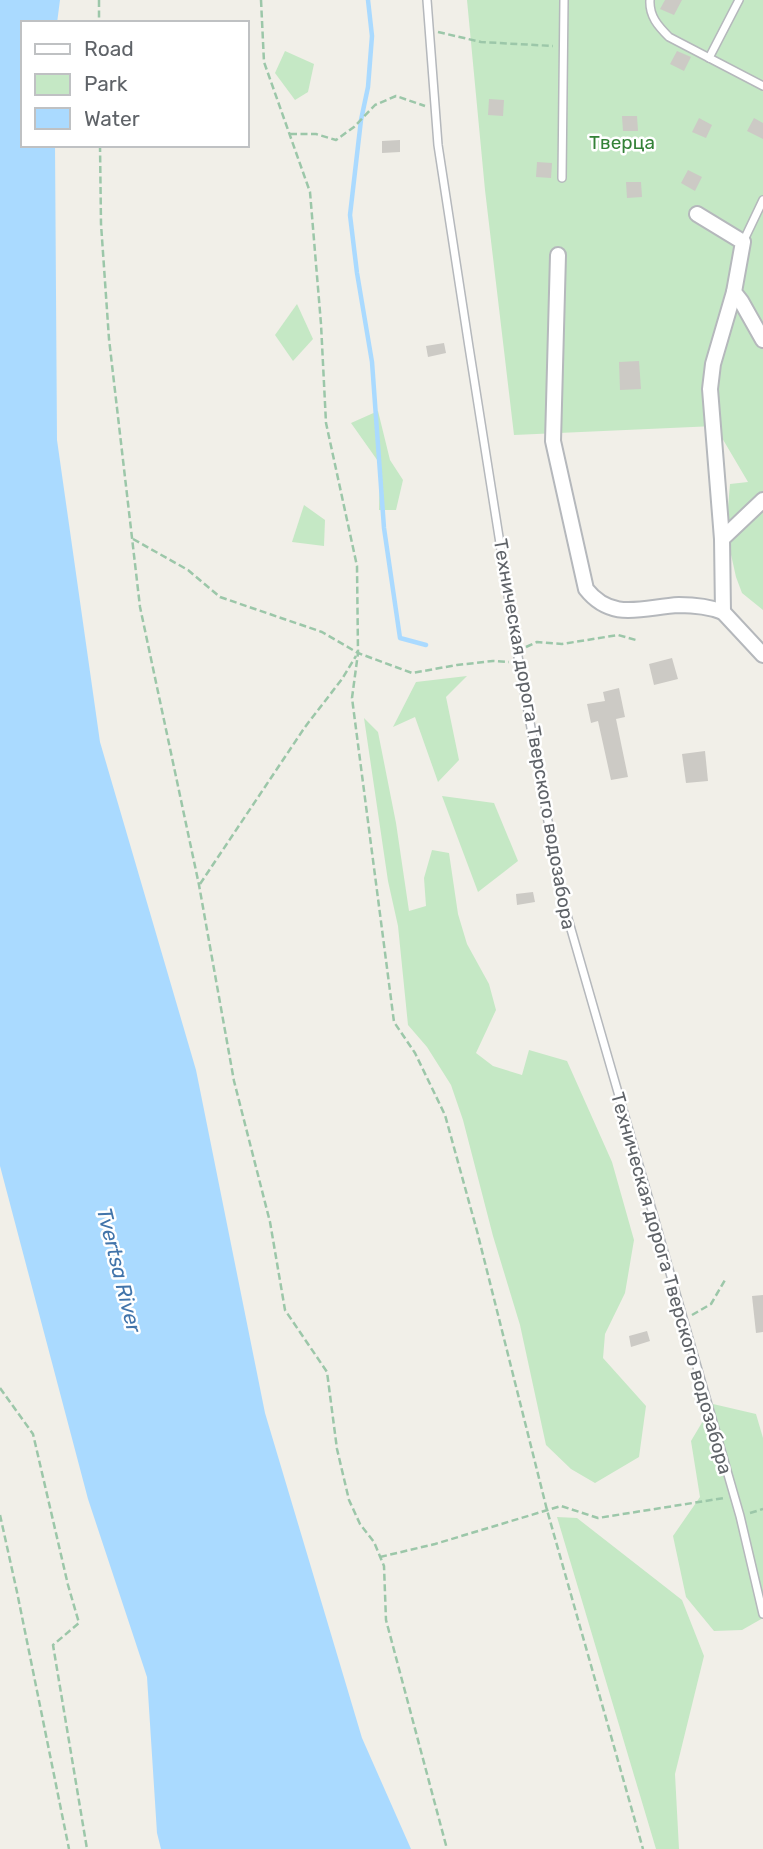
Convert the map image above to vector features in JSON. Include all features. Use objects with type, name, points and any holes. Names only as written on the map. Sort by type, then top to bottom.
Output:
[{"type":"street","points":[[697,214],[743,242],[734,292],[713,364],[710,389],[723,539],[723,612]]},
{"type":"street","points":[[558,255],[553,441],[586,589],[595,601],[624,611],[682,605],[713,608],[723,612],[763,655]]},
{"type":"street","points":[[734,292],[763,340]]},
{"type":"street","points":[[723,539],[763,500]]},
{"type":"lane","name":"Техническая дорога Тверского водозабора","points":[[427,0],[438,145],[468,346],[517,651],[562,898],[740,1516],[763,1614]]},
{"type":"lane","points":[[562,178],[564,0]]},
{"type":"lane","points":[[650,0],[650,8],[658,27],[669,37],[763,86]]},
{"type":"lane","points":[[709,58],[739,0]]},
{"type":"lane","points":[[743,242],[763,200]]},
{"type":"path","points":[[99,0],[99,21]]},
{"type":"path","points":[[261,0],[264,62],[310,192],[326,423],[357,566],[358,653],[352,698],[394,1022],[415,1054],[446,1115],[547,1510],[643,1849]]},
{"type":"path","points":[[429,29],[481,43],[563,47]]},
{"type":"path","points":[[290,134],[316,134],[336,140],[354,127],[375,105],[396,96],[435,109]]},
{"type":"path","points":[[100,147],[101,224],[109,339],[140,607],[200,885],[234,1081],[270,1222],[285,1310],[327,1372],[337,1449],[349,1500],[360,1524],[374,1542],[384,1566],[386,1620],[447,1849]]},
{"type":"path","points":[[132,538],[188,570],[220,597],[322,632],[358,653],[412,673],[493,661],[519,662]]},
{"type":"path","points":[[517,651],[537,642],[562,644],[618,635],[636,640]]},
{"type":"path","points":[[200,885],[305,727],[342,679],[358,653]]},
{"type":"path","points":[[683,1320],[711,1304],[726,1280]]},
{"type":"path","points":[[0,1388],[33,1434],[79,1623],[53,1645],[87,1849]]},
{"type":"path","points":[[380,1557],[435,1544],[561,1506],[598,1518],[733,1496]]},
{"type":"path","points":[[740,1516],[763,1509]]},
{"type":"path","points":[[0,1515],[69,1849]]},
{"type":"green space","name":"Тверца","points":[[467,0],[763,0],[763,610],[742,593],[726,532],[730,484],[748,482],[715,426],[514,435],[485,190]]},
{"type":"green space","points":[[285,51],[314,64],[308,92],[295,100],[275,73]]},
{"type":"green space","points":[[297,304],[313,339],[293,361],[275,335]]},
{"type":"green space","points":[[378,411],[390,460],[403,480],[396,510],[379,510],[380,464],[351,423]]},
{"type":"green space","points":[[304,505],[325,520],[324,546],[292,542]]},
{"type":"green space","points":[[467,676],[446,697],[459,760],[438,782],[415,717],[393,727],[416,682]]},
{"type":"green space","points":[[364,718],[378,732],[396,823],[409,911],[426,906],[424,878],[432,850],[449,853],[458,914],[467,944],[489,984],[496,1010],[476,1053],[493,1066],[522,1075],[529,1050],[567,1061],[612,1162],[634,1240],[625,1293],[605,1334],[603,1358],[646,1406],[639,1457],[595,1483],[571,1469],[546,1445],[520,1325],[493,1236],[463,1120],[451,1085],[427,1047],[408,1025],[398,926],[388,881]]},
{"type":"green space","points":[[442,796],[494,803],[518,861],[478,892]]},
{"type":"green space","points":[[713,1404],[756,1414],[763,1438],[763,1618],[742,1630],[714,1631],[686,1597],[673,1536],[700,1497],[691,1441]]},
{"type":"green space","points":[[557,1517],[577,1518],[682,1600],[704,1656],[675,1774],[679,1849],[656,1849]]},
{"type":"water","name":"Tvertsa River","points":[[0,0],[60,0],[57,21],[21,21],[21,147],[55,147],[57,440],[100,742],[196,1070],[265,1413],[362,1738],[411,1849],[161,1849],[157,1833],[147,1677],[88,1499],[0,1166]]},
{"type":"building","points":[[665,0],[682,0],[674,15],[660,9]]},
{"type":"building","points":[[677,51],[691,57],[684,71],[670,64]]},
{"type":"building","points":[[489,99],[504,100],[503,116],[488,115]]},
{"type":"building","points":[[622,116],[637,116],[638,131],[623,131]]},
{"type":"building","points":[[699,118],[712,125],[706,138],[692,132]]},
{"type":"building","points":[[754,118],[763,123],[763,139],[747,131]]},
{"type":"building","points":[[400,140],[400,152],[382,153],[382,141]]},
{"type":"building","points":[[537,162],[552,163],[551,178],[536,177]]},
{"type":"building","points":[[688,170],[702,177],[695,191],[681,183]]},
{"type":"building","points":[[626,182],[641,182],[642,197],[627,198]]},
{"type":"building","points":[[444,343],[446,353],[428,357],[426,346]]},
{"type":"building","points":[[639,361],[641,389],[620,390],[619,362]]},
{"type":"building","points":[[672,658],[678,679],[654,685],[649,664]]},
{"type":"building","points":[[619,688],[625,717],[616,719],[628,777],[611,780],[598,721],[591,723],[587,704],[605,701],[603,692]]},
{"type":"building","points":[[705,751],[708,781],[686,783],[682,754]]},
{"type":"building","points":[[533,892],[535,902],[517,905],[516,894]]},
{"type":"building","points":[[763,1295],[763,1332],[756,1333],[752,1296]]},
{"type":"building","points":[[647,1331],[650,1341],[631,1347],[629,1336]]},
{"type":"waterway","points":[[368,0],[372,36],[368,87],[361,120],[350,215],[372,362],[384,528],[400,638],[426,645]]}]
